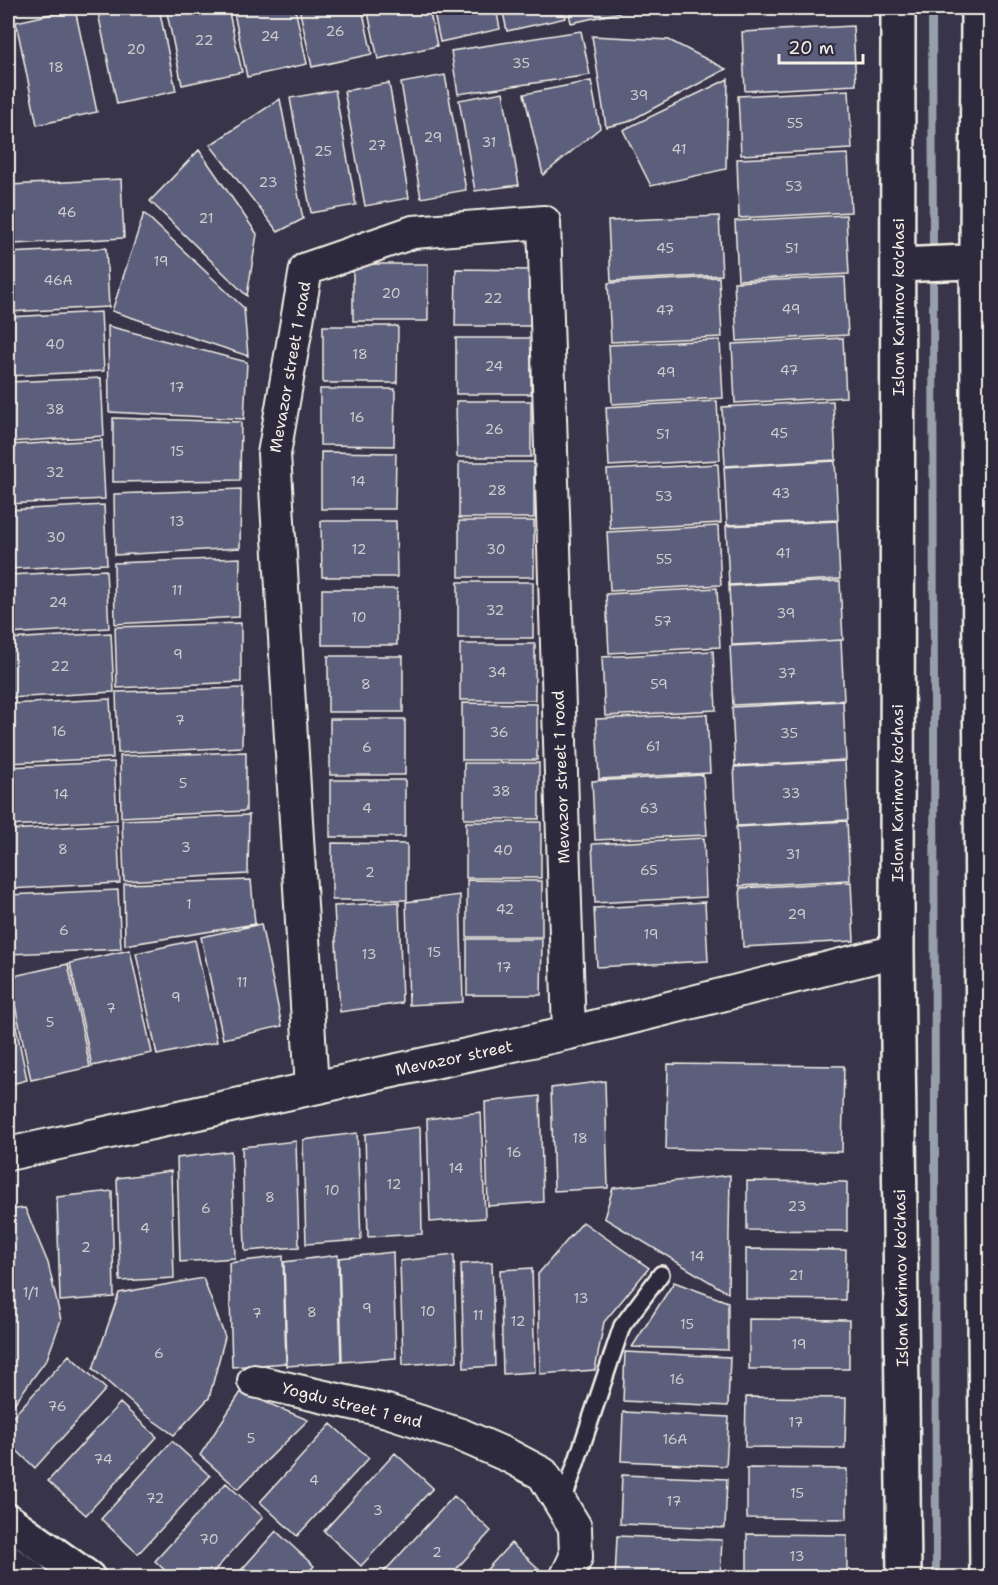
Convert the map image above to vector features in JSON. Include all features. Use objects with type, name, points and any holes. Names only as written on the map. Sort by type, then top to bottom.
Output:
[{"type":"main road","name":"Islom Karimov ko'chasi","points":[[898,8],[897,951],[904,1578]]},
{"type":"main road","points":[[978,8],[984,262],[987,1578]]},
{"type":"main road","points":[[898,265],[984,262]]},
{"type":"main road","points":[[8,1521],[88,1578]]},
{"type":"main road","points":[[8,1562],[31,1578]]},
{"type":"street","name":"Mevazor street 1 road","points":[[312,1088],[274,454],[306,269],[413,232],[544,222],[569,1033]]},
{"type":"street","name":"Mevazor street","points":[[8,1154],[569,1033],[897,951]]},
{"type":"street","name":"Yogdu street 1 end","points":[[254,1381],[387,1411],[461,1435],[543,1474],[575,1527],[576,1557],[566,1578]]},
{"type":"lane","points":[[562,1505],[622,1326],[661,1274]]},
{"type":"building","points":[[97,8],[159,8],[176,91],[117,104]]},
{"type":"building","points":[[166,8],[228,8],[242,72],[182,85]]},
{"type":"building","points":[[233,8],[295,8],[307,64],[247,77]]},
{"type":"building","points":[[299,8],[362,8],[372,54],[312,67]]},
{"type":"building","points":[[367,8],[429,8],[437,46],[378,59]]},
{"type":"building","points":[[433,8],[496,8],[500,29],[440,42]]},
{"type":"building","points":[[502,8],[564,8],[566,18],[507,31]]},
{"type":"building","points":[[568,8],[631,8],[631,10],[571,23]]},
{"type":"building","points":[[75,9],[97,112],[37,125],[16,22]]},
{"type":"building","points":[[853,26],[856,85],[745,91],[742,32]]},
{"type":"building","points":[[581,31],[590,75],[458,94],[451,51]]},
{"type":"building","points":[[592,36],[669,40],[726,69],[628,122],[606,127]]},
{"type":"building","points":[[445,75],[466,190],[421,198],[401,83]]},
{"type":"building","points":[[728,79],[726,169],[651,186],[623,130]]},
{"type":"building","points":[[591,81],[600,128],[543,175],[524,94]]},
{"type":"building","points":[[389,83],[409,198],[365,206],[344,91]]},
{"type":"building","points":[[335,90],[356,205],[311,213],[290,98]]},
{"type":"building","points":[[849,90],[852,149],[741,155],[738,96]]},
{"type":"building","points":[[503,92],[519,185],[475,191],[459,100]]},
{"type":"building","points":[[280,99],[303,219],[278,232],[210,145]]},
{"type":"building","points":[[199,150],[257,234],[247,296],[150,201]]},
{"type":"building","points":[[848,154],[851,212],[739,218],[737,159]]},
{"type":"building","points":[[121,179],[124,238],[13,244],[10,185]]},
{"type":"building","points":[[144,213],[244,308],[248,356],[112,311]]},
{"type":"building","points":[[846,215],[849,274],[738,280],[735,221]]},
{"type":"building","points":[[719,216],[722,275],[611,281],[608,221]]},
{"type":"building","points":[[106,248],[109,307],[8,312],[8,253]]},
{"type":"building","points":[[353,264],[428,264],[428,321],[353,321]]},
{"type":"building","points":[[456,269],[531,270],[530,326],[455,326]]},
{"type":"building","points":[[719,277],[722,337],[611,342],[608,283]]},
{"type":"building","points":[[845,277],[848,335],[737,341],[734,282]]},
{"type":"building","points":[[101,312],[104,371],[8,376],[8,317]]},
{"type":"building","points":[[108,326],[247,362],[244,419],[109,412]]},
{"type":"building","points":[[323,326],[398,326],[397,383],[323,383]]},
{"type":"building","points":[[456,338],[531,338],[531,394],[456,394]]},
{"type":"building","points":[[843,338],[846,397],[735,403],[732,344]]},
{"type":"building","points":[[720,340],[723,398],[612,404],[609,345]]},
{"type":"building","points":[[101,378],[104,436],[8,442],[8,382]]},
{"type":"building","points":[[320,389],[395,389],[394,446],[320,445]]},
{"type":"building","points":[[456,401],[531,401],[531,457],[457,457]]},
{"type":"building","points":[[717,401],[720,460],[609,466],[606,407]]},
{"type":"building","points":[[833,401],[836,460],[725,466],[722,407]]},
{"type":"building","points":[[113,418],[241,422],[240,480],[113,482]]},
{"type":"building","points":[[102,440],[105,499],[8,504],[8,445]]},
{"type":"building","points":[[321,452],[396,453],[395,509],[321,509]]},
{"type":"building","points":[[835,461],[838,520],[727,525],[724,467]]},
{"type":"building","points":[[459,462],[534,462],[534,518],[459,518]]},
{"type":"building","points":[[718,464],[721,523],[610,529],[607,470]]},
{"type":"building","points":[[241,489],[240,548],[115,555],[114,494]]},
{"type":"building","points":[[104,505],[107,564],[8,569],[8,510]]},
{"type":"building","points":[[321,521],[396,521],[397,577],[322,577]]},
{"type":"building","points":[[459,521],[534,521],[534,577],[459,577]]},
{"type":"building","points":[[837,521],[840,579],[729,585],[726,526]]},
{"type":"building","points":[[718,526],[721,585],[610,591],[607,532]]},
{"type":"building","points":[[240,558],[239,617],[115,624],[114,563]]},
{"type":"building","points":[[106,570],[109,628],[8,634],[8,575]]},
{"type":"building","points":[[840,581],[843,640],[732,645],[729,586]]},
{"type":"building","points":[[458,582],[533,582],[533,638],[458,638]]},
{"type":"building","points":[[717,588],[720,647],[609,653],[606,594]]},
{"type":"building","points":[[322,589],[397,589],[397,645],[322,645]]},
{"type":"building","points":[[241,623],[241,682],[117,688],[115,627]]},
{"type":"building","points":[[111,633],[114,692],[8,698],[8,639]]},
{"type":"building","points":[[841,640],[844,700],[733,705],[730,646]]},
{"type":"building","points":[[460,644],[535,644],[535,700],[460,700]]},
{"type":"building","points":[[713,651],[716,710],[605,716],[602,657]]},
{"type":"building","points":[[328,656],[403,656],[403,712],[328,712]]},
{"type":"building","points":[[243,688],[242,747],[118,753],[116,692]]},
{"type":"building","points":[[110,699],[113,758],[8,763],[8,704]]},
{"type":"building","points":[[843,701],[846,760],[735,766],[732,707]]},
{"type":"building","points":[[462,703],[537,704],[537,760],[462,760]]},
{"type":"building","points":[[707,714],[710,773],[599,779],[596,719]]},
{"type":"building","points":[[330,719],[405,719],[405,775],[330,775]]},
{"type":"building","points":[[246,752],[246,811],[121,817],[120,756]]},
{"type":"building","points":[[845,761],[848,820],[737,826],[734,767]]},
{"type":"building","points":[[114,762],[117,820],[8,826],[8,767]]},
{"type":"building","points":[[464,763],[539,763],[539,819],[464,819]]},
{"type":"building","points":[[703,775],[707,835],[595,840],[592,781]]},
{"type":"building","points":[[330,780],[405,780],[405,837],[330,837]]},
{"type":"building","points":[[249,815],[248,874],[124,881],[122,820]]},
{"type":"building","points":[[847,821],[850,880],[739,886],[736,827]]},
{"type":"building","points":[[466,822],[541,822],[541,878],[466,878]]},
{"type":"building","points":[[117,824],[120,883],[9,889],[8,830]]},
{"type":"building","points":[[704,838],[706,897],[595,903],[592,844]]},
{"type":"building","points":[[332,843],[407,844],[407,900],[332,900]]},
{"type":"building","points":[[251,880],[255,924],[125,945],[124,884]]},
{"type":"building","points":[[467,880],[542,881],[542,937],[467,937]]},
{"type":"building","points":[[851,882],[854,941],[743,947],[740,888]]},
{"type":"building","points":[[118,890],[121,949],[10,954],[8,895]]},
{"type":"building","points":[[460,895],[463,1002],[409,1005],[406,902]]},
{"type":"building","points":[[399,902],[402,1003],[340,1012],[334,906]]},
{"type":"building","points":[[705,902],[708,961],[597,967],[594,908]]},
{"type":"building","points":[[261,924],[282,1026],[223,1039],[201,937]]},
{"type":"building","points":[[467,939],[542,939],[541,995],[467,995]]},
{"type":"building","points":[[195,940],[217,1042],[157,1055],[136,953]]},
{"type":"building","points":[[130,950],[152,1053],[92,1066],[70,963]]},
{"type":"building","points":[[68,964],[90,1067],[31,1080],[9,977]]},
{"type":"building","points":[[8,987],[27,1080],[8,1085]]},
{"type":"building","points":[[668,1064],[844,1066],[842,1152],[666,1149]]},
{"type":"building","points":[[605,1081],[608,1188],[554,1191],[551,1088]]},
{"type":"building","points":[[540,1096],[543,1202],[488,1206],[485,1102]]},
{"type":"building","points":[[481,1112],[485,1218],[430,1222],[427,1119]]},
{"type":"building","points":[[420,1127],[422,1234],[368,1237],[365,1134]]},
{"type":"building","points":[[357,1133],[361,1240],[306,1244],[303,1140]]},
{"type":"building","points":[[296,1141],[299,1247],[245,1251],[242,1147]]},
{"type":"building","points":[[231,1151],[235,1258],[180,1262],[177,1158]]},
{"type":"building","points":[[171,1171],[174,1278],[120,1281],[117,1178]]},
{"type":"building","points":[[730,1175],[728,1293],[604,1218],[613,1188]]},
{"type":"building","points":[[747,1181],[847,1182],[847,1231],[747,1230]]},
{"type":"building","points":[[112,1191],[114,1297],[60,1301],[57,1197]]},
{"type":"building","points":[[25,1208],[48,1263],[61,1320],[47,1359],[8,1412],[8,1210]]},
{"type":"building","points":[[583,1222],[649,1268],[604,1322],[595,1370],[540,1374],[538,1274]]},
{"type":"building","points":[[746,1249],[846,1250],[845,1300],[746,1299]]},
{"type":"building","points":[[393,1252],[396,1358],[342,1362],[339,1258]]},
{"type":"building","points":[[338,1255],[341,1362],[287,1366],[284,1262]]},
{"type":"building","points":[[454,1255],[457,1361],[403,1365],[400,1261]]},
{"type":"building","points":[[283,1256],[286,1363],[232,1367],[229,1263]]},
{"type":"building","points":[[492,1262],[495,1366],[464,1368],[461,1264]]},
{"type":"building","points":[[532,1268],[535,1372],[503,1374],[500,1270]]},
{"type":"building","points":[[203,1278],[225,1337],[209,1398],[174,1435],[144,1414],[93,1369],[119,1293]]},
{"type":"building","points":[[674,1282],[728,1302],[728,1350],[632,1347]]},
{"type":"building","points":[[749,1319],[849,1320],[849,1369],[749,1369]]},
{"type":"building","points":[[625,1352],[730,1357],[728,1406],[623,1401]]},
{"type":"building","points":[[69,1355],[106,1389],[35,1468],[8,1442],[8,1422]]},
{"type":"building","points":[[241,1392],[308,1420],[238,1489],[200,1455]]},
{"type":"building","points":[[746,1397],[846,1398],[845,1448],[745,1447]]},
{"type":"building","points":[[120,1403],[157,1437],[86,1515],[48,1481]]},
{"type":"building","points":[[623,1412],[729,1417],[726,1466],[621,1461]]},
{"type":"building","points":[[331,1424],[369,1458],[297,1536],[260,1502]]},
{"type":"building","points":[[172,1441],[210,1476],[138,1554],[101,1519]]},
{"type":"building","points":[[395,1453],[433,1488],[361,1566],[324,1531]]},
{"type":"building","points":[[747,1468],[847,1469],[847,1519],[747,1518]]},
{"type":"building","points":[[622,1475],[727,1479],[725,1528],[620,1524]]},
{"type":"building","points":[[226,1483],[263,1517],[208,1578],[173,1578],[155,1561]]},
{"type":"building","points":[[454,1496],[491,1531],[448,1578],[386,1578],[382,1574]]},
{"type":"building","points":[[276,1531],[314,1566],[303,1578],[234,1578]]},
{"type":"building","points":[[747,1534],[847,1535],[847,1578],[747,1578]]},
{"type":"building","points":[[617,1536],[722,1540],[720,1578],[615,1578]]},
{"type":"building","points":[[511,1543],[548,1577],[548,1578],[479,1578]]},
{"type":"building","points":[[334,1570],[342,1578],[327,1578]]},
{"type":"waterway","points":[[932,8],[933,257]]},
{"type":"waterway","points":[[933,270],[936,1578]]}]
